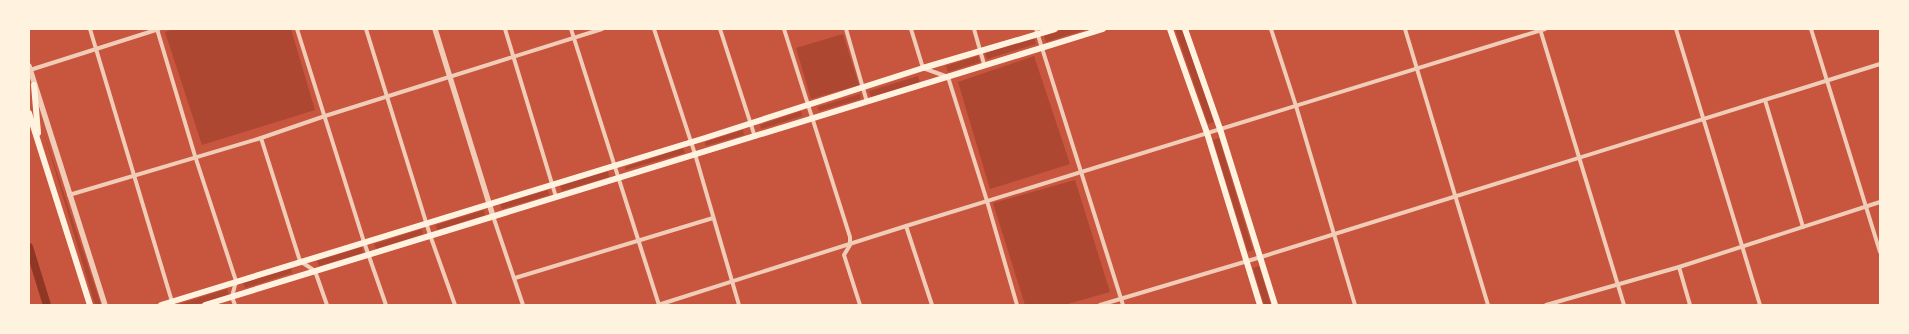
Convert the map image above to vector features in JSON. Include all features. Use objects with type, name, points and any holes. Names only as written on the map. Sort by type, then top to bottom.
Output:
[{"type":"main road","points":[[161,305],[173,303],[300,261],[691,142],[1037,31],[1055,29]]},
{"type":"main road","points":[[206,305],[619,177],[756,137],[1042,46],[1102,29]]},
{"type":"main road","points":[[1170,29],[1207,133],[1260,305]]},
{"type":"main road","points":[[1184,29],[1220,129],[1275,305]]},
{"type":"main road","points":[[34,85],[39,146]]},
{"type":"main road","points":[[29,113],[90,305]]},
{"type":"street","points":[[90,29],[173,303]]},
{"type":"street","points":[[105,305],[68,195],[30,68],[158,29],[195,156],[236,281],[232,297],[235,305]]},
{"type":"street","points":[[297,29],[364,242],[386,305]]},
{"type":"street","points":[[366,29],[426,223],[455,305]]},
{"type":"street","points":[[435,29],[489,204],[523,305]]},
{"type":"street","points":[[505,29],[556,197]]},
{"type":"street","points":[[571,29],[639,240],[658,305],[850,246],[906,226],[1545,29]]},
{"type":"street","points":[[68,195],[195,156],[261,138],[325,116],[450,78],[602,29]]},
{"type":"street","points":[[654,29],[695,154],[740,305]]},
{"type":"street","points":[[720,29],[750,123],[756,137]]},
{"type":"street","points":[[784,29],[850,238],[850,246],[844,255],[860,305]]},
{"type":"street","points":[[846,29],[867,102]]},
{"type":"street","points":[[911,29],[923,68],[948,77],[987,201],[1016,305]]},
{"type":"street","points":[[974,29],[984,64]]},
{"type":"street","points":[[1271,29],[1296,106],[1355,305]]},
{"type":"street","points":[[1405,29],[1488,305]]},
{"type":"street","points":[[1676,29],[1702,120],[1760,305]]},
{"type":"street","points":[[1810,29],[1880,252]]},
{"type":"street","points":[[1540,30],[1624,305]]},
{"type":"street","points":[[1037,31],[1122,305]]},
{"type":"street","points":[[1100,305],[1261,257],[1880,64]]},
{"type":"street","points":[[1765,100],[1803,227]]},
{"type":"street","points":[[261,138],[300,261],[315,271],[327,305]]},
{"type":"street","points":[[1546,305],[1679,267],[1880,202]]},
{"type":"street","points":[[515,278],[713,218]]},
{"type":"street","points":[[906,226],[932,305]]},
{"type":"street","points":[[1679,267],[1690,305]]},
{"type":"shaded area","points":[[173,29],[291,29],[315,110],[202,145],[165,32]]},
{"type":"shaded area","points":[[1065,29],[1088,29],[1046,42],[1044,36]]},
{"type":"shaded area","points":[[1175,29],[1183,29],[1214,122],[1208,124]]},
{"type":"shaded area","points":[[843,34],[859,85],[811,99],[796,48]]},
{"type":"shaded area","points":[[1034,38],[1036,44],[987,59],[985,53]]},
{"type":"shaded area","points":[[978,56],[980,62],[948,72],[946,66]]},
{"type":"shaded area","points":[[1034,56],[1070,164],[990,189],[958,82]]},
{"type":"shaded area","points":[[918,76],[920,83],[871,97],[869,91]]},
{"type":"shaded area","points":[[860,94],[861,99],[819,111],[817,107]]},
{"type":"shaded area","points":[[801,111],[802,116],[761,129],[760,125]]},
{"type":"shaded area","points":[[743,130],[744,135],[705,146],[705,142]]},
{"type":"shaded area","points":[[44,133],[101,305],[95,305]]},
{"type":"shaded area","points":[[1219,138],[1253,250],[1248,252],[1213,140]]},
{"type":"shaded area","points":[[683,148],[685,153],[625,170],[625,167]]},
{"type":"shaded area","points":[[608,171],[609,177],[562,191],[560,186]]},
{"type":"shaded area","points":[[1075,180],[1110,292],[1064,305],[1025,305],[993,203]]},
{"type":"shaded area","points":[[548,190],[549,195],[502,209],[500,204]]},
{"type":"shaded area","points":[[484,210],[485,215],[437,230],[436,225]]},
{"type":"shaded area","points":[[422,229],[423,234],[376,249],[374,244]]},
{"type":"shaded area","points":[[362,247],[363,253],[319,266],[317,261]]},
{"type":"shaded area","points":[[1259,266],[1271,305],[1264,305],[1253,268]]},
{"type":"shaded area","points":[[291,268],[292,273],[245,288],[243,283]]},
{"type":"shaded area","points":[[227,289],[229,295],[194,305],[179,304]]},
{"type":"waterway","points":[[29,247],[47,305]]}]
